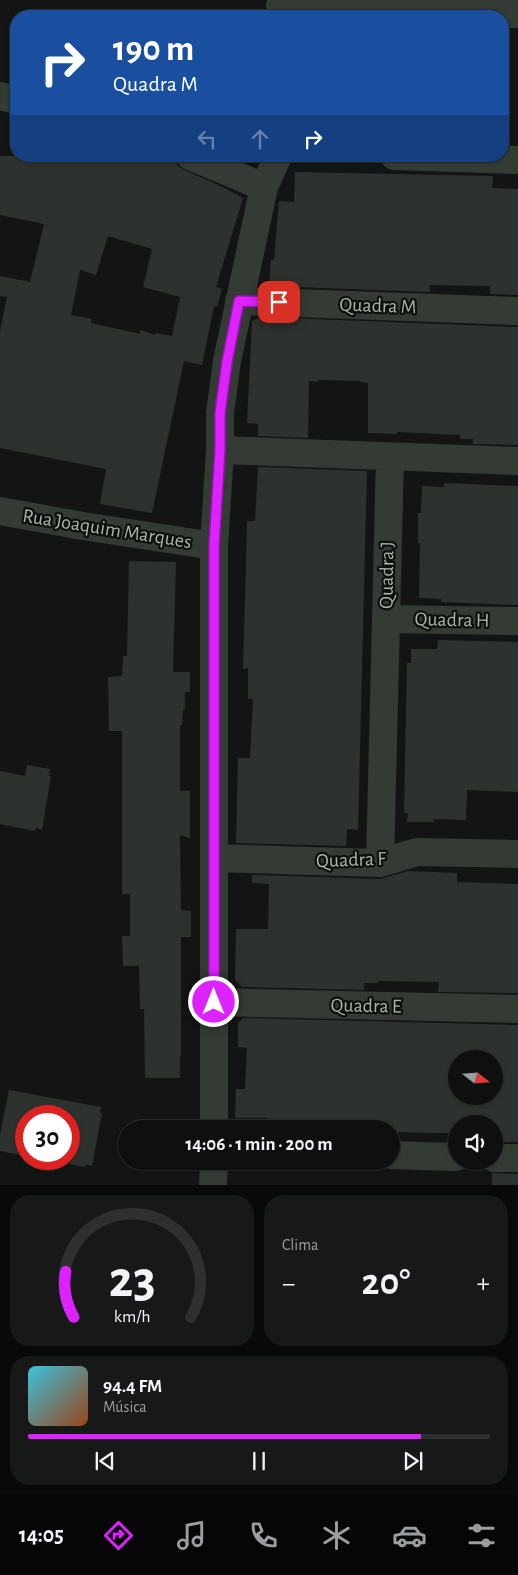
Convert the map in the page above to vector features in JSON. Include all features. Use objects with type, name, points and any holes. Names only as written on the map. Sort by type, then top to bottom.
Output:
[{"type":"street","points":[[280,8],[359,10]]},
{"type":"street","points":[[204,162],[264,187]]},
{"type":"street","points":[[214,1120],[214,546],[220,450],[220,413],[227,362],[264,187],[275,162]]},
{"type":"street","name":"Quadra M","points":[[239,301],[518,311]]},
{"type":"street","points":[[220,450],[518,461]]},
{"type":"street","name":"Quadra J","points":[[380,863],[390,457]]},
{"type":"street","name":"Rua Joaquim Marques","points":[[0,511],[82,526],[214,546]]},
{"type":"street","name":"Quadra H","points":[[386,619],[518,621]]},
{"type":"street","name":"Quadra F","points":[[214,858],[380,863],[417,852],[518,854]]},
{"type":"street","name":"Quadra E","points":[[214,1002],[518,1009]]},
{"type":"street","points":[[400,1155],[448,1157]]},
{"type":"street","points":[[503,1158],[518,1158]]},
{"type":"street","points":[[213,1185],[214,1170]]},
{"type":"building","points":[[0,156],[10,156],[10,162],[176,162],[184,170],[243,198],[216,287],[222,289],[217,307],[214,306],[202,365],[184,361],[152,513],[100,504],[106,469],[0,448],[0,331],[7,297],[0,296],[0,276],[30,282],[44,224],[0,215]],"holes":[[[108,236],[152,249],[143,287],[180,297],[172,336],[156,333],[155,335],[140,330],[140,334],[91,323],[92,319],[71,315],[80,270],[96,275]]]},
{"type":"building","points":[[295,172],[493,176],[492,188],[518,189],[518,295],[490,294],[490,286],[430,285],[430,292],[269,286],[271,260],[274,260],[279,201],[294,202]]},
{"type":"building","points":[[261,317],[518,327],[518,445],[473,444],[473,439],[460,439],[460,435],[397,432],[397,434],[368,433],[368,383],[360,381],[309,381],[308,438],[258,436],[258,424],[247,423],[252,321]]},
{"type":"building","points":[[258,467],[367,471],[358,830],[347,829],[346,846],[236,843],[238,758],[250,758],[253,699],[248,699],[248,668],[243,669],[247,521],[255,521]]},
{"type":"building","points":[[444,483],[518,486],[518,605],[441,602],[441,599],[419,598],[420,543],[418,543],[418,513],[421,513],[422,486],[444,487]]},
{"type":"building","points":[[129,561],[176,562],[173,672],[190,672],[190,692],[185,692],[185,710],[183,710],[182,725],[180,725],[180,791],[190,791],[190,838],[180,835],[181,910],[191,911],[191,937],[181,937],[180,1078],[145,1078],[144,1009],[140,1009],[139,966],[123,966],[122,936],[130,936],[130,894],[122,894],[122,731],[109,731],[108,677],[122,676],[123,656],[127,656]]},
{"type":"building","points":[[438,640],[518,642],[518,792],[467,790],[466,820],[433,819],[434,822],[407,822],[408,813],[404,813],[407,663],[411,663],[411,649],[437,649]]},
{"type":"building","points":[[27,765],[50,769],[49,776],[51,776],[42,830],[36,828],[35,831],[0,824],[0,771],[25,776]]},
{"type":"building","points":[[408,871],[457,873],[457,882],[518,884],[518,993],[438,992],[439,982],[378,981],[378,983],[364,983],[364,990],[242,987],[235,980],[236,929],[268,929],[269,884],[252,883],[252,875],[380,879]]},
{"type":"building","points":[[243,1018],[518,1025],[518,1142],[503,1142],[503,1115],[448,1115],[448,1133],[400,1132],[400,1120],[267,1120],[267,1118],[235,1118],[236,1089],[245,1089],[247,1048],[238,1047],[238,1023]]},
{"type":"building","points":[[9,1090],[101,1107],[100,1113],[102,1113],[92,1166],[80,1166],[80,1105],[15,1105],[15,1154],[0,1151],[0,1135]]},
{"type":"building","points":[[492,1173],[518,1174],[518,1185],[492,1185]]},
{"type":"route","points":[[214,1002],[214,546],[220,450],[220,413],[227,362],[239,301],[279,302]]}]
